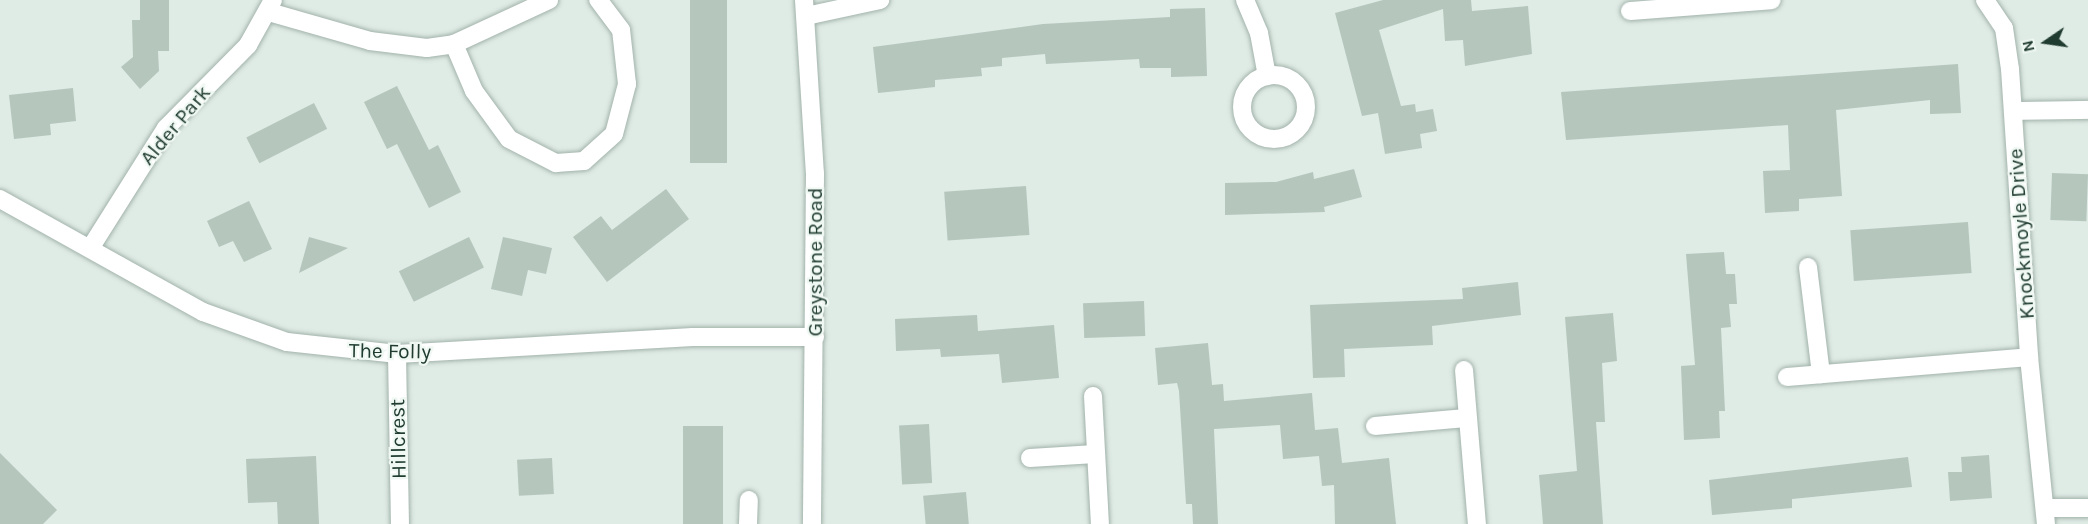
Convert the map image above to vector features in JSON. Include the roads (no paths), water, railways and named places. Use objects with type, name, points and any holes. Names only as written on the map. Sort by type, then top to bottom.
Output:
[{"type":"street","name":"Alder Park","points":[[91,247],[166,128],[249,45],[271,6],[398,46],[454,44],[549,0]]},
{"type":"street","points":[[454,44],[474,91],[509,139],[556,163],[584,161],[614,134],[627,84],[621,30],[598,0]]},
{"type":"street","points":[[805,8],[880,0]]},
{"type":"street","points":[[1245,0],[1259,33],[1267,76]]},
{"type":"street","points":[[1630,11],[1772,0]]},
{"type":"street","name":"Knockmoyle Drive","points":[[1985,0],[2004,28],[2013,111],[2029,357],[2046,516],[2088,508]]},
{"type":"street","name":"Greystone Road","points":[[805,8],[815,173],[812,524]]},
{"type":"street","points":[[2013,111],[2088,110]]},
{"type":"street","name":"The Folly","points":[[0,199],[244,330],[309,345],[397,354],[693,338],[815,337]]},
{"type":"street","points":[[1808,267],[1821,374]]},
{"type":"street","name":"Hillcrest","points":[[397,354],[400,524]]},
{"type":"street","points":[[1787,377],[2029,357]]},
{"type":"street","points":[[1464,370],[1466,418],[1477,524]]},
{"type":"street","points":[[1093,396],[1100,524]]},
{"type":"street","points":[[1375,426],[1466,418]]},
{"type":"street","points":[[1030,458],[1095,454]]},
{"type":"street","points":[[748,524],[749,500]]}]
